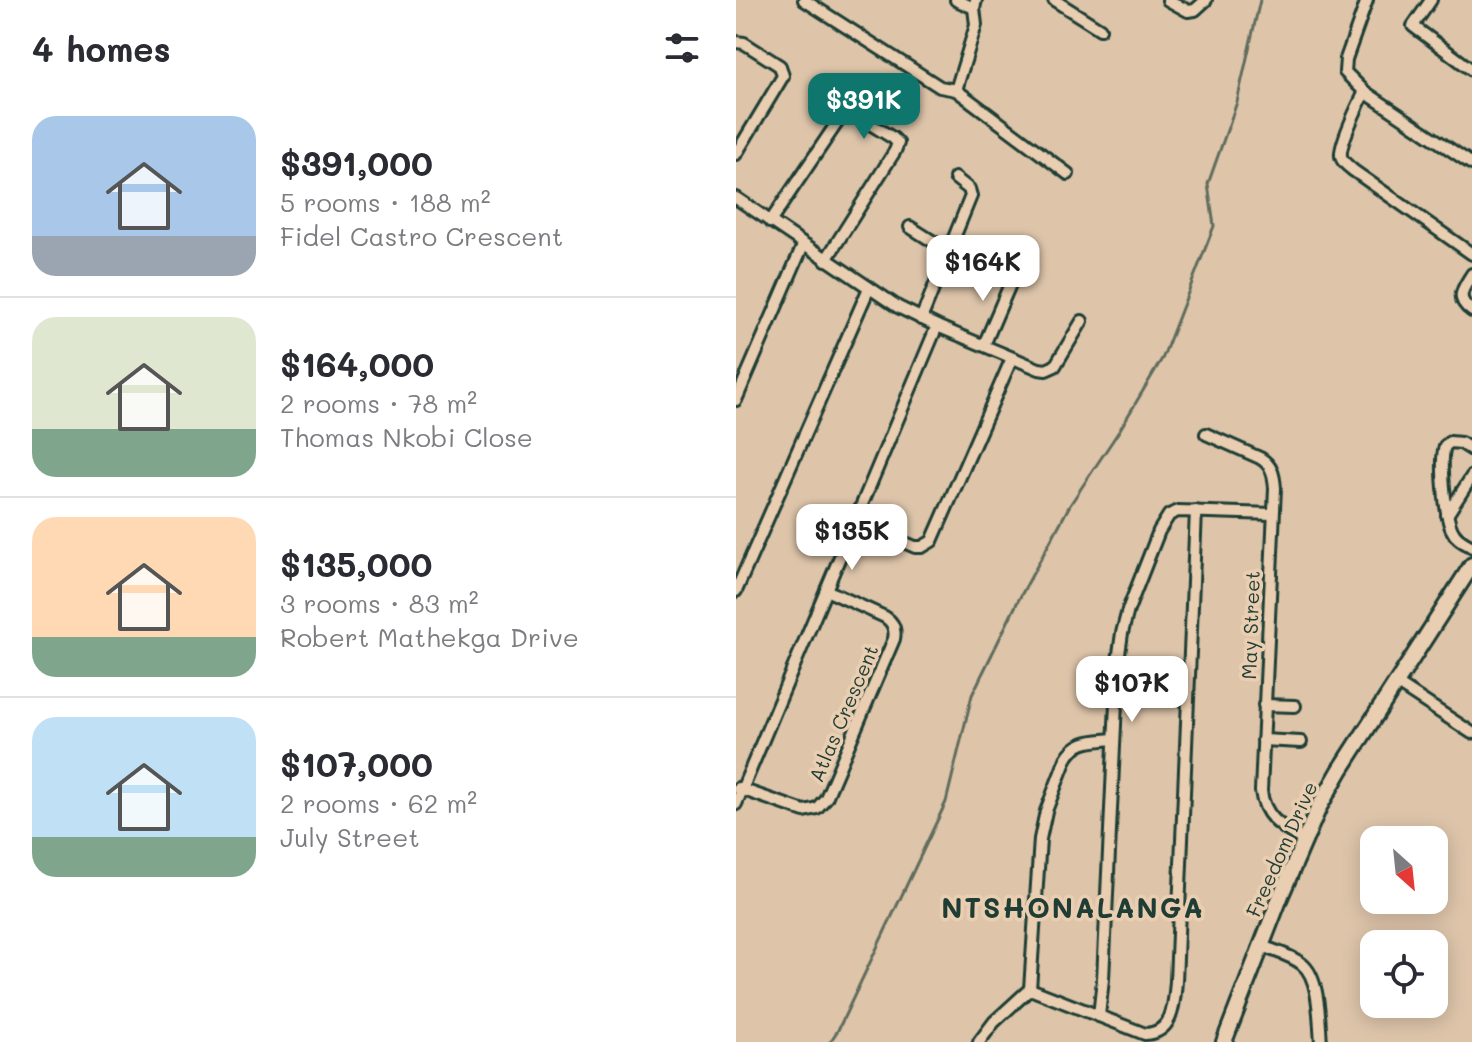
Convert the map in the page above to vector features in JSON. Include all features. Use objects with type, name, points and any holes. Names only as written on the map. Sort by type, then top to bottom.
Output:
[{"type":"street","points":[[804,0],[940,87],[956,90],[1068,174]]},
{"type":"street","points":[[956,0],[975,4],[976,25],[956,90]]},
{"type":"street","points":[[1054,0],[1100,29]]},
{"type":"street","points":[[1168,0],[1188,11],[1195,10],[1206,0]]},
{"type":"street","points":[[1367,0],[1346,59],[1344,68],[1348,76],[1365,92],[1472,164]]},
{"type":"street","points":[[1431,0],[1413,26],[1472,70]]},
{"type":"street","points":[[736,42],[744,43],[780,66],[783,76],[736,154]]},
{"type":"street","points":[[1365,92],[1342,148],[1343,160],[1354,171],[1472,254]]},
{"type":"street","points":[[770,222],[843,114],[854,114],[893,138],[898,143],[895,151],[826,260]]},
{"type":"street","points":[[921,319],[971,196],[969,189],[955,178]]},
{"type":"street","points":[[737,201],[898,307],[1039,369],[1049,369],[1058,362],[1082,321]]},
{"type":"street","points":[[910,227],[948,251]]},
{"type":"street","points":[[736,400],[803,245]]},
{"type":"street","points":[[1472,274],[1461,294],[1462,302],[1472,311]]},
{"type":"street","points":[[984,345],[1014,275]]},
{"type":"street","points":[[736,591],[869,288]]},
{"type":"street","points":[[736,804],[739,788],[937,326]]},
{"type":"street","points":[[855,521],[915,547],[932,541],[1012,358]]},
{"type":"street","name":"May Street","points":[[1206,434],[1265,461],[1273,472],[1261,791],[1263,804],[1276,823],[1303,840]]},
{"type":"street","points":[[1472,450],[1454,441],[1447,443],[1442,458],[1450,525],[1456,536],[1472,547]]},
{"type":"street","points":[[1447,515],[1472,476]]},
{"type":"street","points":[[1099,1016],[1120,645],[1128,610],[1166,518],[1178,511],[1273,514]]},
{"type":"street","points":[[1030,989],[1141,1033],[1154,1033],[1164,1028],[1174,1007],[1196,511]]},
{"type":"street","name":"Freedom Drive","points":[[1224,1042],[1303,840],[1333,781],[1472,565]]},
{"type":"street","name":"Atlas Crescent","points":[[739,788],[804,811],[813,810],[826,798],[895,635],[891,622],[885,617],[826,590]]},
{"type":"street","points":[[1396,683],[1472,733]]},
{"type":"street","points":[[1264,705],[1295,706]]},
{"type":"street","points":[[979,1042],[994,1022],[1030,989],[1038,861],[1046,811],[1066,759],[1075,747],[1087,742],[1114,739]]},
{"type":"street","points":[[1263,740],[1301,742]]},
{"type":"street","points":[[1262,946],[1301,963],[1308,970],[1315,988],[1321,1042]]},
{"type":"waterway","points":[[830,1042],[946,802],[972,695],[1070,505],[1163,357],[1214,226],[1208,184],[1237,102],[1260,0]]},
{"type":"district","name":"NTSHONALANGA","points":[[1073,907]]}]
